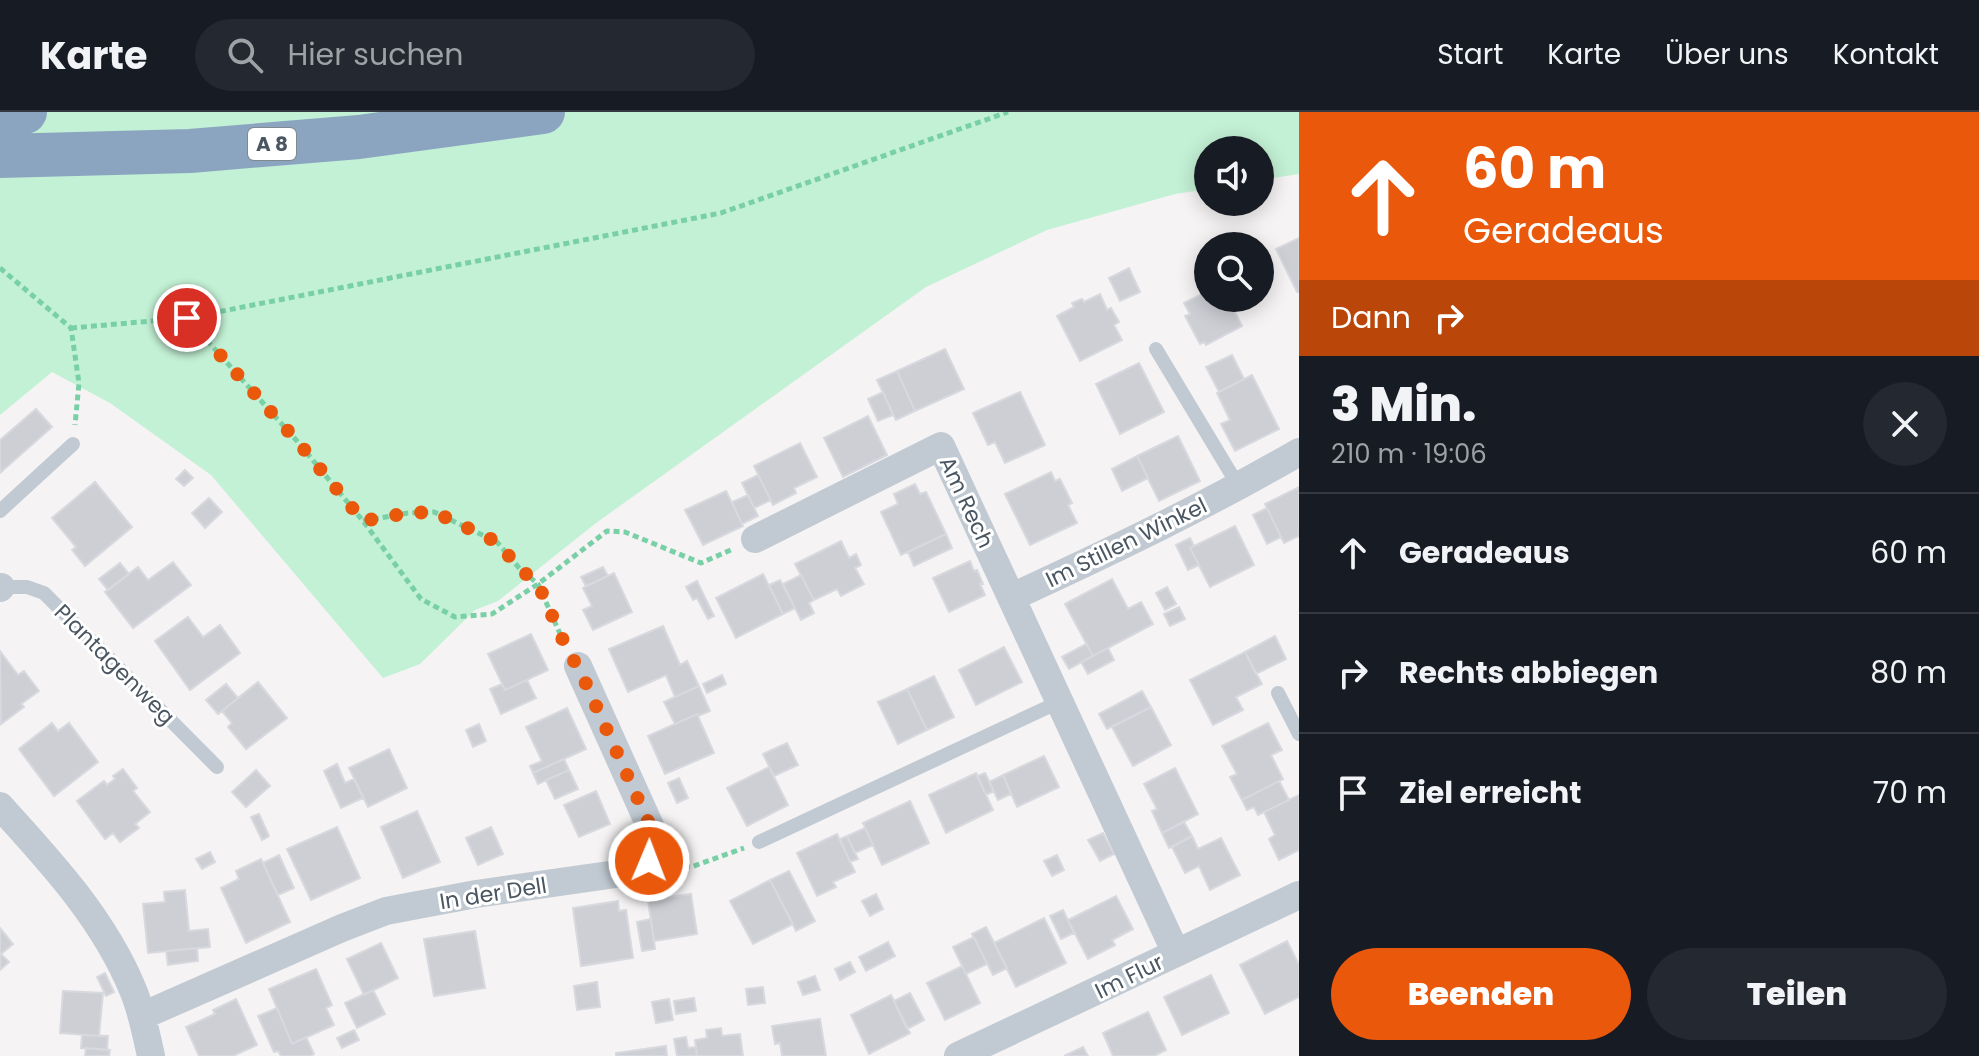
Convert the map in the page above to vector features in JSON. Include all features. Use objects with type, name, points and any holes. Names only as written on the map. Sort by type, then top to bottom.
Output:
[{"type":"highway","points":[[0,113],[25,112]]},
{"type":"highway","name":"A 8","points":[[0,156],[221,149],[359,137],[543,112]]},
{"type":"street","name":"Am Rech","points":[[755,539],[941,446],[1176,953]]},
{"type":"street","name":"Im Stillen Winkel","points":[[1012,597],[1127,544],[1239,487],[1299,452]]},
{"type":"street","points":[[578,666],[655,837],[654,852],[649,861]]},
{"type":"street","points":[[0,806],[57,869],[88,909],[118,957],[134,991],[151,1056]]},
{"type":"street","name":"In der Dell","points":[[142,1016],[386,911],[476,894],[623,873],[649,861]]},
{"type":"street","name":"Im Flur","points":[[958,1056],[1299,895]]},
{"type":"lane","points":[[1156,349],[1239,487]]},
{"type":"lane","points":[[0,511],[73,444]]},
{"type":"lane","name":"Plantagenweg","points":[[0,587],[27,587],[44,593],[217,767]]},
{"type":"lane","points":[[1278,693],[1299,734]]},
{"type":"lane","points":[[759,842],[1059,702]]},
{"type":"path","points":[[71,328],[187,318],[721,213],[1008,112]]},
{"type":"path","points":[[0,268],[71,328],[79,383],[73,444]]},
{"type":"path","points":[[187,318],[297,441],[363,521],[421,599],[455,617],[492,614],[538,584],[607,531],[625,532],[701,563],[755,539]]},
{"type":"path","points":[[363,521],[434,512],[497,542],[520,569],[538,584],[570,656],[578,666]]},
{"type":"path","points":[[649,861],[691,867],[759,842]]},
{"type":"green space","points":[[0,112],[1299,112],[1299,174],[1274,178],[1274,136],[1194,136],[1194,191],[1047,230],[926,287],[596,523],[498,601],[475,610],[420,664],[383,678],[211,475],[110,403],[52,372],[0,415]]},
{"type":"building","points":[[1299,238],[1299,292],[1297,292],[1276,249]]},
{"type":"building","points":[[1129,268],[1140,292],[1120,301],[1109,278]]},
{"type":"building","points":[[1100,294],[1107,310],[1111,308],[1119,322],[1114,325],[1122,340],[1080,361],[1057,316],[1074,307],[1072,303],[1082,299],[1084,302]]},
{"type":"building","points":[[1194,298],[1194,312],[1235,312],[1242,326],[1206,345],[1204,342],[1200,344],[1185,316],[1190,314],[1184,303]]},
{"type":"building","points":[[945,349],[964,389],[915,411],[897,371]]},
{"type":"building","points":[[1232,355],[1244,379],[1219,392],[1206,367]]},
{"type":"building","points":[[1139,363],[1164,412],[1120,434],[1096,384]]},
{"type":"building","points":[[897,371],[915,411],[896,420],[877,380]]},
{"type":"building","points":[[1252,375],[1279,429],[1235,451],[1221,424],[1230,420],[1217,393]]},
{"type":"building","points":[[883,392],[893,415],[878,421],[868,399]]},
{"type":"building","points":[[1020,392],[1045,445],[1005,463],[995,442],[988,445],[973,413]]},
{"type":"building","points":[[36,409],[52,427],[0,473],[0,440]]},
{"type":"building","points":[[868,416],[887,455],[843,477],[824,438]]},
{"type":"building","points":[[1178,436],[1200,481],[1159,501],[1137,456]]},
{"type":"building","points":[[800,443],[817,477],[794,488],[796,493],[773,505],[754,466]]},
{"type":"building","points":[[1137,456],[1148,478],[1122,491],[1112,469]]},
{"type":"building","points":[[185,470],[193,478],[184,486],[176,479]]},
{"type":"building","points":[[1051,472],[1055,481],[1060,479],[1072,503],[1068,505],[1077,523],[1030,545],[1005,494]]},
{"type":"building","points":[[758,475],[771,500],[754,508],[742,483]]},
{"type":"building","points":[[95,482],[132,527],[85,566],[72,550],[76,547],[52,518]]},
{"type":"building","points":[[915,484],[920,494],[926,492],[946,534],[901,555],[881,512],[898,504],[894,494]]},
{"type":"building","points":[[1299,487],[1299,536],[1284,543],[1265,504]]},
{"type":"building","points":[[726,491],[743,526],[703,545],[685,510]]},
{"type":"building","points":[[748,495],[758,516],[742,524],[732,502]]},
{"type":"building","points":[[209,498],[222,512],[205,528],[192,513]]},
{"type":"building","points":[[1267,508],[1281,537],[1267,544],[1253,515]]},
{"type":"building","points":[[1235,526],[1254,565],[1210,587],[1190,548]]},
{"type":"building","points":[[946,534],[952,548],[914,566],[908,552]]},
{"type":"building","points":[[1190,538],[1194,546],[1190,548],[1199,565],[1188,570],[1176,545]]},
{"type":"building","points":[[841,541],[849,558],[856,554],[861,565],[855,568],[864,584],[841,596],[837,589],[814,600],[795,564]]},
{"type":"building","points":[[970,561],[974,571],[977,570],[985,595],[949,612],[933,578]]},
{"type":"building","points":[[173,562],[191,585],[133,628],[105,592],[138,567],[148,580]]},
{"type":"building","points":[[120,563],[129,574],[108,590],[99,579]]},
{"type":"building","points":[[603,567],[608,576],[586,586],[581,577]]},
{"type":"building","points":[[614,573],[632,612],[593,630],[583,610],[592,606],[583,588]]},
{"type":"building","points":[[763,574],[783,614],[736,638],[716,598]]},
{"type":"building","points":[[801,575],[814,600],[809,603],[814,613],[801,620],[783,584]]},
{"type":"building","points":[[1112,579],[1128,609],[1141,602],[1153,624],[1093,656],[1065,604]]},
{"type":"building","points":[[780,580],[795,608],[783,614],[769,585]]},
{"type":"building","points":[[697,581],[714,616],[708,619],[697,598],[693,600],[686,587]]},
{"type":"building","points":[[1167,587],[1176,604],[1165,610],[1156,593]]},
{"type":"building","points":[[1179,607],[1185,619],[1170,626],[1164,614]]},
{"type":"building","points":[[188,617],[203,637],[220,625],[240,653],[190,690],[155,641]]},
{"type":"building","points":[[663,626],[680,665],[687,661],[699,686],[675,697],[666,675],[628,692],[609,649]]},
{"type":"building","points":[[531,634],[548,670],[505,690],[488,654]]},
{"type":"building","points":[[1275,636],[1286,659],[1256,674],[1245,652]]},
{"type":"building","points":[[1086,644],[1093,656],[1069,669],[1062,657]]},
{"type":"building","points":[[1004,647],[1022,682],[976,705],[959,670]]},
{"type":"building","points":[[1108,648],[1114,660],[1088,674],[1081,662]]},
{"type":"building","points":[[0,651],[18,675],[24,671],[39,691],[1,724]]},
{"type":"building","points":[[1245,652],[1262,684],[1236,697],[1243,710],[1213,725],[1190,680]]},
{"type":"building","points":[[722,675],[726,684],[707,693],[703,684]]},
{"type":"building","points":[[934,676],[954,717],[927,730],[907,689]]},
{"type":"building","points":[[527,680],[536,698],[501,714],[490,689],[502,684],[505,690]]},
{"type":"building","points":[[258,682],[287,718],[246,749],[228,727],[232,723],[222,711]]},
{"type":"building","points":[[226,684],[238,698],[218,714],[206,700]]},
{"type":"building","points":[[699,686],[710,711],[675,724],[664,702]]},
{"type":"building","points":[[907,689],[927,730],[898,744],[878,702]]},
{"type":"building","points":[[1142,691],[1151,707],[1107,729],[1099,714]]},
{"type":"building","points":[[1151,707],[1171,745],[1133,766],[1112,727]]},
{"type":"building","points":[[567,708],[586,749],[533,773],[530,766],[542,761],[526,727]]},
{"type":"building","points":[[697,714],[714,753],[665,774],[648,736]]},
{"type":"building","points":[[52,723],[58,731],[69,723],[98,762],[54,796],[19,749]]},
{"type":"building","points":[[1268,723],[1282,750],[1271,755],[1283,779],[1242,800],[1230,777],[1237,774],[1222,746]]},
{"type":"building","points":[[479,724],[486,741],[473,747],[466,730]]},
{"type":"building","points":[[787,743],[798,765],[774,776],[763,754]]},
{"type":"building","points":[[389,749],[407,788],[368,807],[349,768]]},
{"type":"building","points":[[1044,756],[1059,787],[1017,807],[1003,775]]},
{"type":"building","points":[[564,759],[569,770],[538,784],[533,773]]},
{"type":"building","points":[[337,764],[345,783],[354,779],[363,798],[341,808],[324,771]]},
{"type":"building","points":[[769,767],[788,805],[747,826],[727,788]]},
{"type":"building","points":[[1175,768],[1198,814],[1162,833],[1152,811],[1157,809],[1144,784]]},
{"type":"building","points":[[123,769],[137,788],[133,791],[150,812],[135,824],[139,828],[120,842],[113,833],[105,839],[77,801],[104,781],[107,785]]},
{"type":"building","points":[[256,770],[270,786],[246,807],[232,792]]},
{"type":"building","points":[[569,770],[578,789],[555,799],[546,780]]},
{"type":"building","points":[[976,773],[993,810],[946,833],[929,795]]},
{"type":"building","points":[[985,773],[994,791],[986,795],[977,776]]},
{"type":"building","points":[[1003,775],[1011,794],[998,800],[989,782]]},
{"type":"building","points":[[679,778],[688,798],[677,803],[668,783]]},
{"type":"building","points":[[1279,781],[1289,800],[1258,815],[1254,807],[1247,810],[1242,800]]},
{"type":"building","points":[[596,791],[610,824],[579,837],[564,805]]},
{"type":"building","points":[[1299,795],[1299,850],[1279,860],[1269,839],[1275,835],[1264,812]]},
{"type":"building","points":[[910,801],[929,843],[882,865],[863,823]]},
{"type":"building","points":[[417,811],[440,862],[403,878],[381,827]]},
{"type":"building","points":[[259,814],[269,836],[262,840],[251,817]]},
{"type":"building","points":[[1184,822],[1192,836],[1169,848],[1162,833]]},
{"type":"building","points":[[337,827],[360,878],[311,900],[287,849]]},
{"type":"building","points":[[491,827],[503,854],[478,865],[466,838]]},
{"type":"building","points":[[865,828],[873,845],[855,853],[847,836]]},
{"type":"building","points":[[1103,833],[1114,854],[1100,861],[1088,840]]},
{"type":"building","points":[[837,834],[855,872],[833,882],[836,887],[817,896],[797,853]]},
{"type":"building","points":[[847,836],[858,859],[850,862],[840,839]]},
{"type":"building","points":[[1192,836],[1198,849],[1221,838],[1240,875],[1210,890],[1199,866],[1185,873],[1172,847]]},
{"type":"building","points":[[210,852],[215,862],[202,869],[196,859]]},
{"type":"building","points":[[279,855],[294,888],[278,895],[263,863]]},
{"type":"building","points":[[1057,855],[1064,870],[1052,876],[1044,861]]},
{"type":"building","points":[[261,859],[290,922],[246,943],[221,888],[239,879],[236,871]]},
{"type":"building","points":[[789,871],[815,921],[796,931],[770,880]]},
{"type":"building","points":[[770,880],[793,924],[753,944],[730,901]]},
{"type":"building","points":[[185,890],[189,931],[208,929],[210,947],[148,953],[143,904],[165,902],[164,892]]},
{"type":"building","points":[[691,894],[697,934],[654,941],[648,900]]},
{"type":"building","points":[[876,894],[883,909],[870,916],[862,901]]},
{"type":"building","points":[[1116,896],[1133,929],[1112,940],[1115,945],[1088,959],[1068,920]]},
{"type":"building","points":[[618,901],[619,911],[626,910],[633,958],[581,966],[573,908]]},
{"type":"building","points":[[1063,910],[1074,933],[1061,939],[1050,916]]},
{"type":"building","points":[[1044,918],[1066,963],[1016,987],[994,943]]},
{"type":"building","points":[[651,919],[655,949],[642,951],[637,922]]},
{"type":"building","points":[[986,927],[1007,968],[993,975],[972,934]]},
{"type":"building","points":[[0,928],[13,944],[1,954],[9,962],[0,970]]},
{"type":"building","points":[[475,931],[485,988],[434,996],[424,939]]},
{"type":"building","points":[[974,937],[987,964],[966,974],[953,947]]},
{"type":"building","points":[[1287,941],[1299,965],[1299,997],[1265,1014],[1240,965]]},
{"type":"building","points":[[888,942],[895,956],[866,971],[859,957]]},
{"type":"building","points":[[381,943],[398,978],[364,995],[347,959]]},
{"type":"building","points":[[197,948],[198,961],[168,965],[166,951]]},
{"type":"building","points":[[850,962],[855,972],[840,980],[835,969]]},
{"type":"building","points":[[962,966],[980,1003],[945,1020],[927,983]]},
{"type":"building","points":[[316,969],[332,1005],[326,1008],[334,1025],[292,1044],[269,989]]},
{"type":"building","points":[[105,973],[114,992],[106,996],[97,977]]},
{"type":"building","points":[[1211,975],[1229,1013],[1182,1035],[1164,997]]},
{"type":"building","points":[[815,976],[820,990],[803,995],[798,982]]},
{"type":"building","points":[[597,982],[600,1007],[577,1010],[574,986]]},
{"type":"building","points":[[763,987],[765,1003],[748,1005],[746,989]]},
{"type":"building","points":[[373,990],[385,1014],[357,1028],[345,1003]]},
{"type":"building","points":[[63,991],[103,993],[99,1036],[60,1033]]},
{"type":"building","points":[[910,993],[924,1020],[907,1029],[894,1001]]},
{"type":"building","points":[[891,995],[910,1033],[869,1054],[851,1015]]},
{"type":"building","points":[[694,998],[696,1011],[676,1014],[674,1001]]},
{"type":"building","points":[[236,999],[257,1045],[233,1056],[199,1056],[186,1027],[215,1014],[213,1010]]},
{"type":"building","points":[[669,999],[673,1020],[656,1023],[652,1002]]},
{"type":"building","points":[[277,1008],[292,1044],[306,1037],[314,1054],[281,1056],[278,1051],[274,1052],[258,1016]]},
{"type":"building","points":[[1148,1012],[1166,1050],[1154,1056],[1113,1056],[1103,1033]]},
{"type":"building","points":[[820,1019],[826,1056],[782,1056],[780,1043],[775,1044],[772,1026]]},
{"type":"building","points":[[721,1028],[722,1036],[740,1034],[743,1056],[697,1056],[695,1040],[707,1038],[706,1030]]},
{"type":"building","points":[[354,1030],[359,1040],[342,1048],[337,1038]]},
{"type":"building","points":[[82,1035],[108,1036],[107,1050],[81,1048]]},
{"type":"building","points":[[686,1037],[688,1048],[696,1047],[697,1056],[677,1056],[674,1039]]},
{"type":"building","points":[[666,1046],[667,1056],[616,1056],[616,1053]]},
{"type":"building","points":[[1083,1047],[1088,1056],[1064,1056]]},
{"type":"building","points":[[86,1048],[110,1050],[109,1056],[85,1056]]},
{"type":"route","points":[[187,318],[297,441],[363,521],[434,512],[497,542],[520,569],[538,584],[655,837],[654,852],[649,861]]}]
